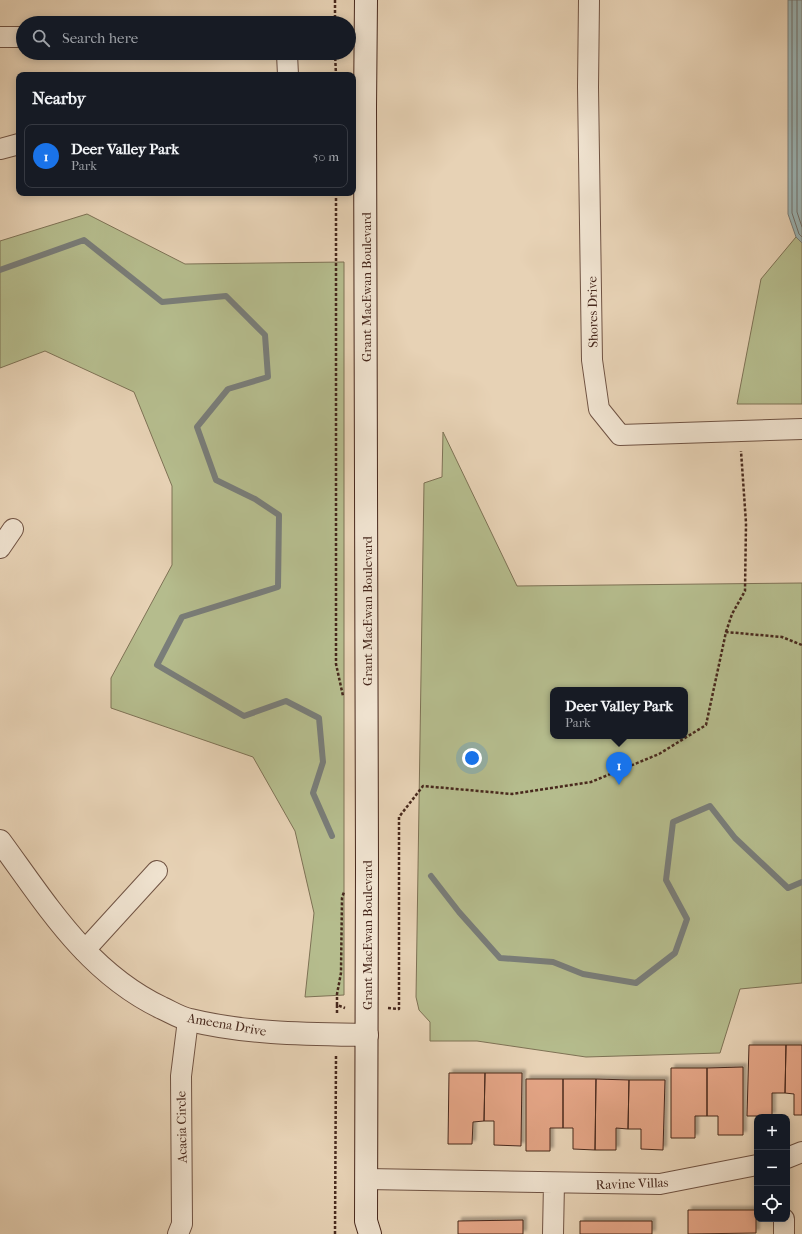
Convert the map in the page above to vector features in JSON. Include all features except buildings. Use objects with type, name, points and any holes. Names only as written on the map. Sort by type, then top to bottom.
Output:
[{"type":"main road","name":"Grant MacEwan Boulevard","points":[[365,1230],[367,1179],[367,1007],[359,107],[366,0]]},
{"type":"main road","name":"Ameena Drive","points":[[2,847],[54,916],[84,951],[102,968],[125,986],[149,1001],[188,1020],[228,1027],[268,1032],[367,1035]]},
{"type":"street","name":"Shores Drive","points":[[589,0],[588,86],[592,360],[599,409],[620,435],[802,429]]},
{"type":"street","points":[[0,37],[16,37]]},
{"type":"street","points":[[287,60],[288,72]]},
{"type":"street","points":[[0,149],[16,145]]},
{"type":"street","points":[[0,548],[13,529]]},
{"type":"street","points":[[84,951],[157,871]]},
{"type":"street","name":"Acacia Circle","points":[[178,1234],[182,1224],[181,1076],[188,1020]]},
{"type":"street","points":[[790,1157],[802,1152]]},
{"type":"street","name":"Ravine Villas","points":[[367,1179],[660,1184],[754,1166]]},
{"type":"street","points":[[554,1183],[554,1234]]},
{"type":"street","points":[[784,1222],[784,1234]]},
{"type":"path","points":[[335,0],[335,16]]},
{"type":"path","points":[[335,60],[336,72]]},
{"type":"path","points":[[336,196],[336,664],[344,701]]},
{"type":"path","points":[[688,736],[706,725],[726,632],[732,614],[745,591],[746,523],[740,431]]},
{"type":"path","points":[[726,632],[782,637],[802,644]]},
{"type":"path","points":[[337,1005],[345,1008],[367,1007],[399,1009],[399,817],[423,786],[512,794],[591,782],[659,754],[683,739]]},
{"type":"path","points":[[335,1234],[335,1066],[337,994],[341,973],[342,898],[346,886]]},
{"type":"green space","points":[[87,214],[185,264],[344,262],[344,995],[305,997],[314,913],[295,831],[253,757],[111,708],[111,678],[172,565],[172,486],[134,392],[45,351],[0,368],[0,241]]},
{"type":"green space","points":[[796,237],[802,243],[802,404],[737,404],[761,279]]},
{"type":"green space","points":[[443,432],[517,586],[802,583],[802,983],[740,989],[720,1053],[586,1057],[477,1041],[430,1041],[430,1022],[419,1010],[416,997],[424,483],[442,477]]},
{"type":"water","points":[[788,0],[802,0],[802,243],[796,237],[788,214]]},
{"type":"waterway","points":[[0,270],[84,240],[162,302],[226,296],[265,335],[268,377],[228,389],[197,427],[216,480],[255,499],[279,515],[278,587],[182,617],[157,665],[244,716],[286,701],[319,718],[323,762],[313,793],[332,836]]},
{"type":"waterway","points":[[431,876],[459,912],[500,958],[553,962],[583,974],[636,983],[675,953],[687,919],[666,880],[673,822],[710,806],[735,838],[788,888],[802,882]]},
{"type":"place","name":"Deer Valley Park","points":[[619,785]]}]
